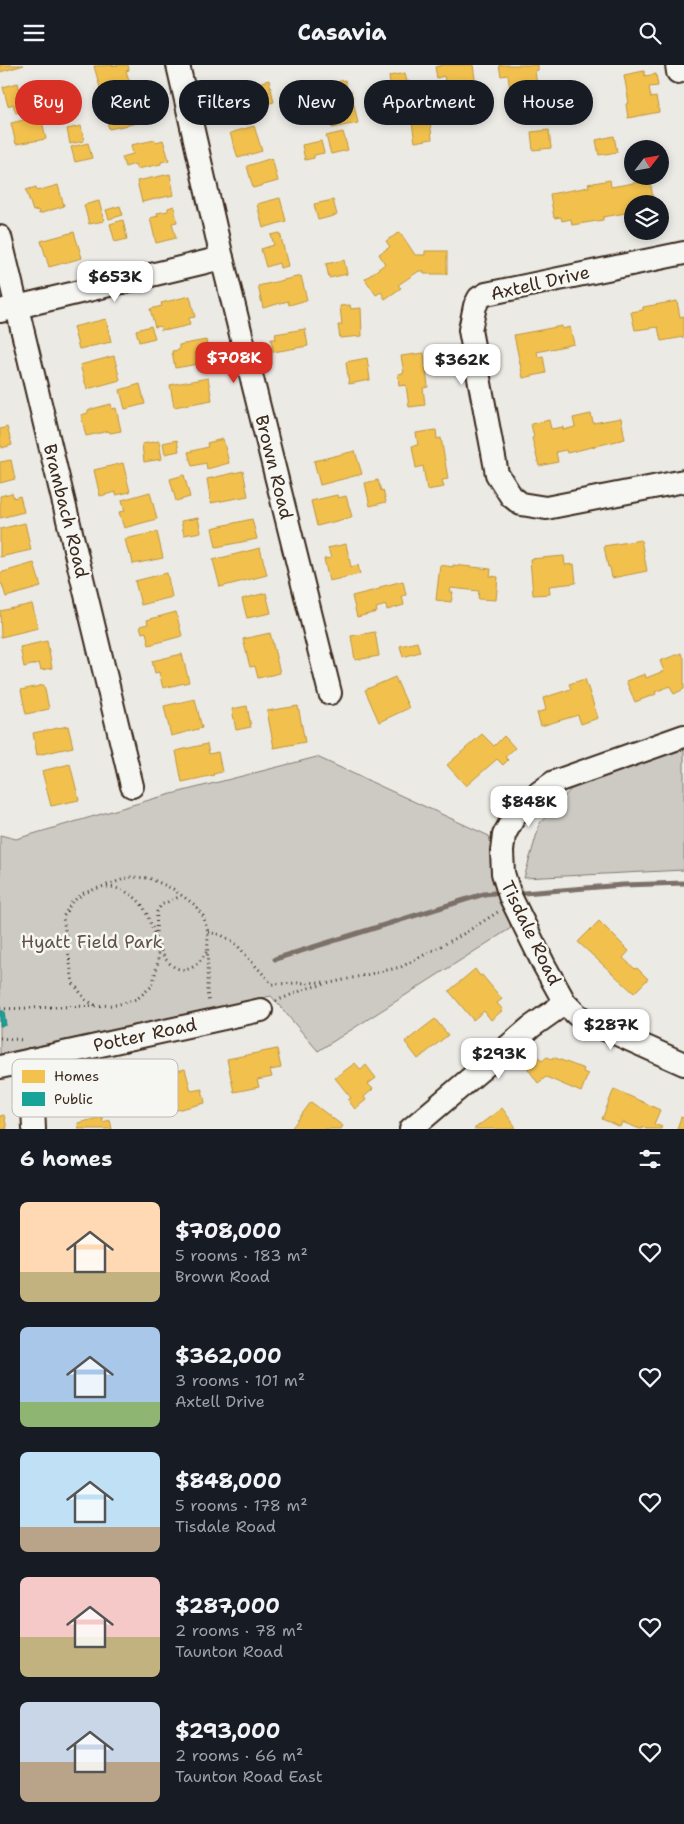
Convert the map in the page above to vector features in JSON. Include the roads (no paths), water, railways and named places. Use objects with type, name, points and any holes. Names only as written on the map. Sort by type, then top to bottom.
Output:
[{"type":"street","name":"Brown Road","points":[[183,66],[222,258],[330,693]]},
{"type":"street","name":"Brambach Road","points":[[0,237],[8,309],[132,786]]},
{"type":"street","name":"Axtell Drive","points":[[684,253],[486,294],[479,299],[475,306],[470,330],[498,474],[511,496],[521,504],[546,508],[684,481]]},
{"type":"street","points":[[8,309],[222,258]]},
{"type":"street","name":"Tisdale Road","points":[[684,736],[554,782],[529,800],[515,815],[504,835],[503,873],[513,902],[565,1003],[587,1022],[617,1033],[684,1064]]},
{"type":"street","points":[[411,1129],[532,1027],[565,1003]]},
{"type":"street","name":"Potter Road","points":[[36,1059],[261,1010]]},
{"type":"waterway","points":[[524,893],[623,885],[684,883]]},
{"type":"waterway","points":[[275,959],[484,894],[494,893]]},
{"type":"park label","name":"Hyatt Field Park","points":[[92,942]]}]
